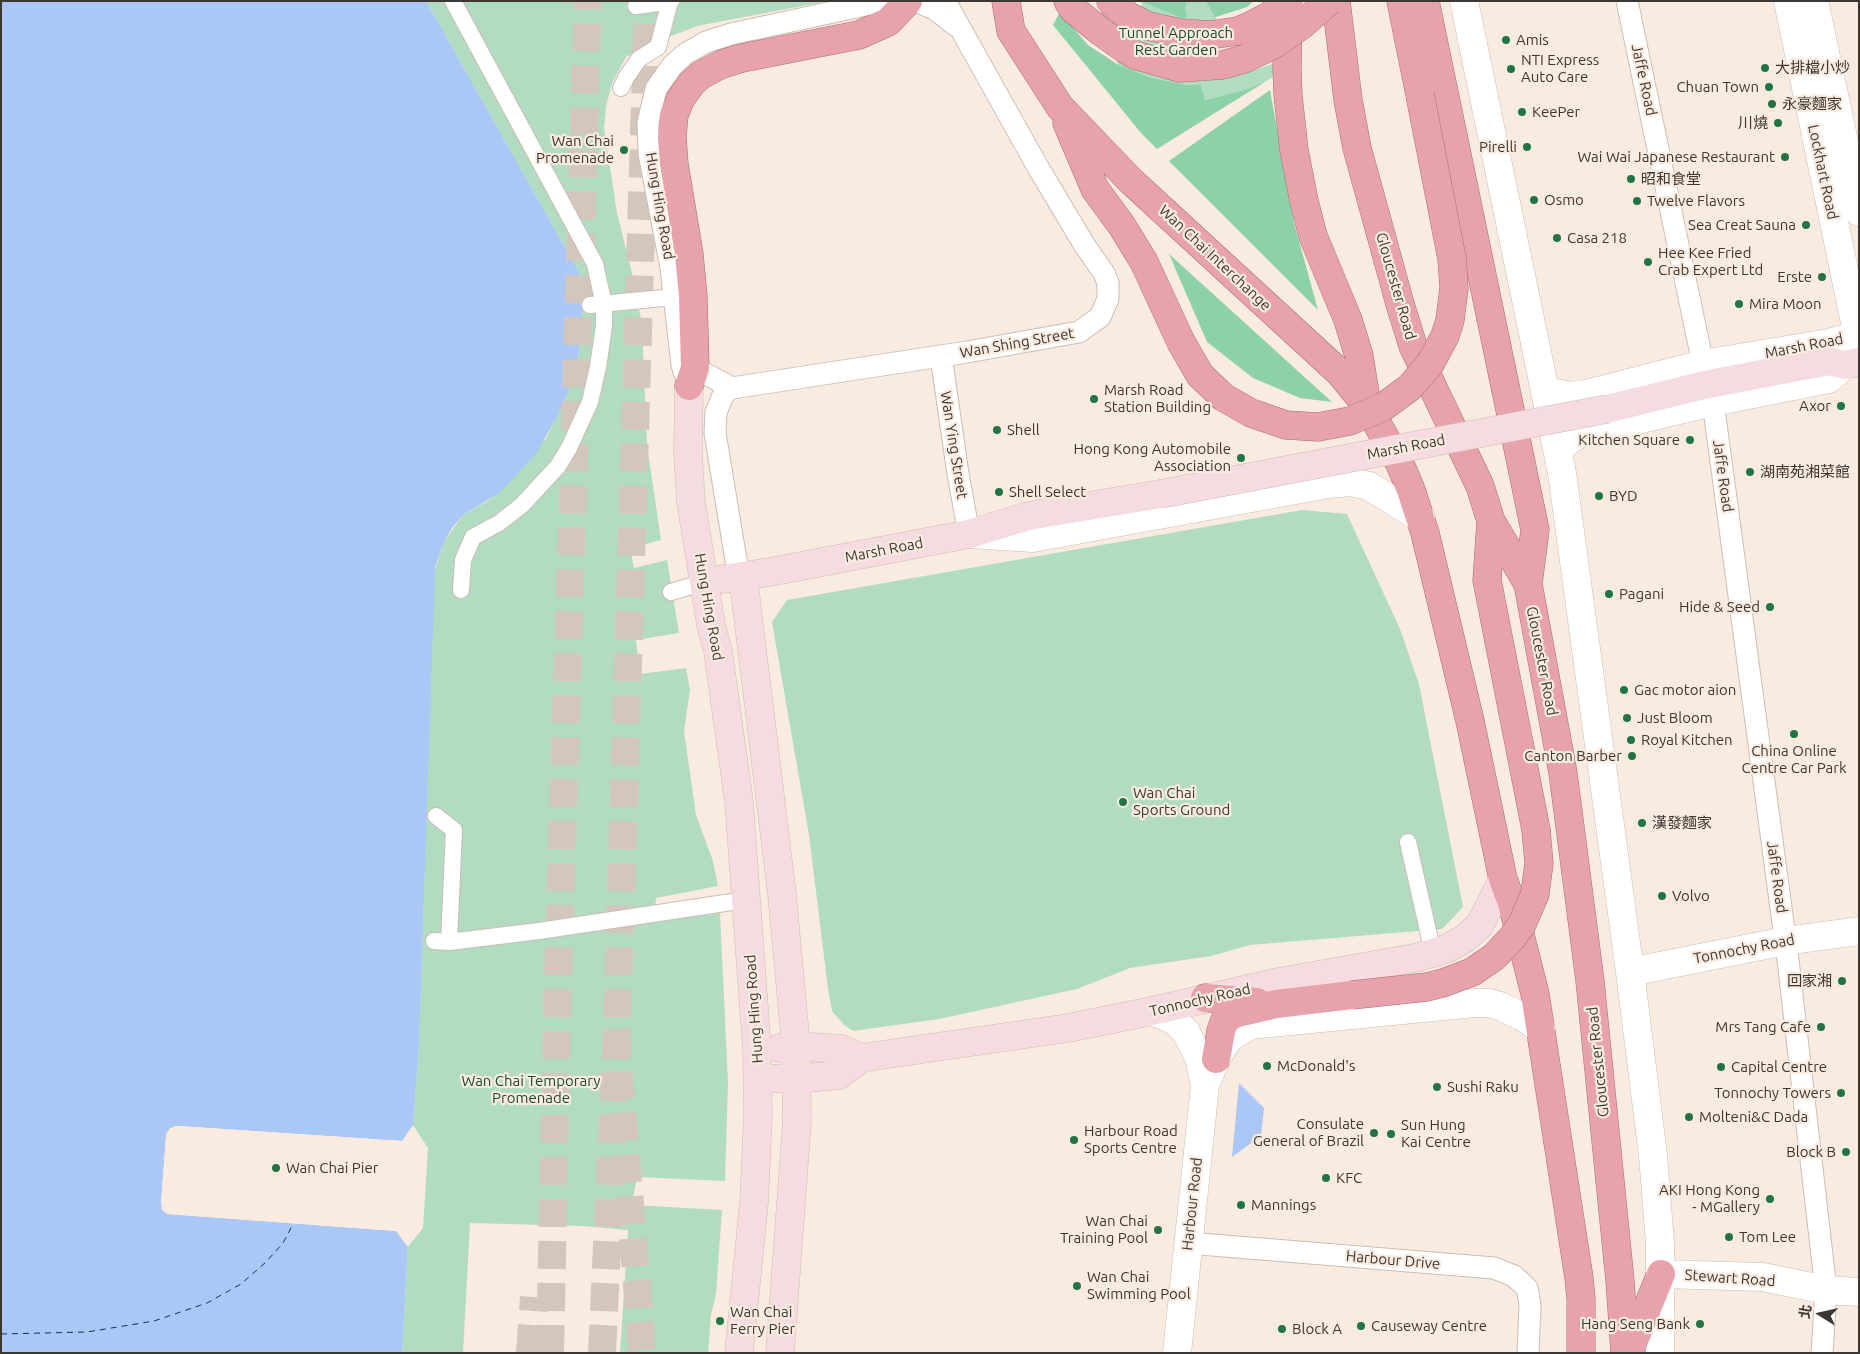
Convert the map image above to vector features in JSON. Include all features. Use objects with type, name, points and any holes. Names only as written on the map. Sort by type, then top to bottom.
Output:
[{"type":"highway","points":[[692,377],[693,296],[689,254],[674,164],[672,137],[674,115],[681,98],[692,82],[712,68],[742,58],[859,35],[888,22],[908,1]]},
{"type":"highway","points":[[994,1],[1011,31]]},
{"type":"highway","name":"Wan Chai Interchange","points":[[1006,1],[1011,31],[1060,107],[1131,181],[1340,373],[1367,406],[1400,464],[1421,518]]},
{"type":"highway","points":[[1068,1],[1074,9],[1101,32],[1135,55],[1180,68],[1222,65],[1260,52],[1297,30],[1329,1]]},
{"type":"highway","points":[[1110,1],[1128,16],[1148,26],[1180,33],[1210,35],[1238,30],[1252,25],[1269,16],[1289,1]]},
{"type":"highway","points":[[1289,1],[1287,68],[1294,150],[1313,236],[1348,320],[1359,356],[1367,406]]},
{"type":"highway","name":"Gloucester Road","points":[[1336,1],[1348,100],[1357,148],[1413,346],[1480,486],[1491,521],[1528,584],[1563,773],[1589,972],[1620,1281],[1625,1353]]},
{"type":"highway","points":[[1060,107],[1095,189],[1122,226],[1144,262],[1181,342],[1200,375],[1223,397],[1251,413],[1286,425],[1318,427],[1358,419],[1390,403],[1421,376],[1430,364],[1445,336],[1453,304],[1454,274],[1401,1]]},
{"type":"highway","points":[[1425,1],[1535,530],[1528,584]]},
{"type":"highway","points":[[1421,518],[1470,721],[1503,879],[1516,920],[1535,994],[1581,1299],[1581,1353]]},
{"type":"highway","points":[[1216,1059],[1224,1022],[1233,1014],[1276,1004],[1426,987],[1466,974],[1494,957],[1522,924],[1535,894],[1539,863],[1536,830],[1487,580],[1491,521]]},
{"type":"highway","points":[[1205,998],[1276,1004]]},
{"type":"highway","points":[[1629,1353],[1660,1274]]},
{"type":"main road","name":"Marsh Road","points":[[729,578],[781,585],[798,566],[969,534],[1028,516],[1160,494],[1607,409],[1707,384],[1829,362],[1851,364]]},
{"type":"main road","name":"Hung Hing Road","points":[[692,377],[689,478],[691,502],[729,578],[782,894],[796,1046],[798,1079],[795,1150],[780,1353]]},
{"type":"main road","name":"Hung Hing Road","points":[[729,578],[711,625],[718,651],[739,802],[758,1078],[754,1202],[740,1353]]},
{"type":"main road","name":"Tonnochy Road","points":[[758,1078],[798,1079],[839,1075],[861,1058],[1068,1028],[1279,982],[1414,958],[1448,948],[1464,939],[1480,925],[1503,879]]},
{"type":"main road","points":[[757,1050],[796,1046],[842,1049],[861,1058]]},
{"type":"street","points":[[453,1],[596,264],[597,305],[604,326],[592,393],[569,448],[558,466],[522,505],[500,523],[472,537],[463,560],[461,590]]},
{"type":"street","points":[[621,88],[639,59],[658,47],[671,1],[636,6]]},
{"type":"street","name":"Hung Hing Road","points":[[692,377],[682,365],[670,268],[650,153],[648,123],[656,89],[672,66],[685,54],[706,42],[731,34],[862,4],[884,1]]},
{"type":"street","points":[[916,1],[936,10],[959,28]]},
{"type":"street","points":[[945,1],[959,28]]},
{"type":"street","points":[[1464,1],[1558,451],[1630,972],[1653,1155],[1660,1243],[1660,1353]]},
{"type":"street","name":"Jaffe Road","points":[[1627,1],[1707,384],[1786,940],[1826,1290],[1822,1353]]},
{"type":"street","name":"Lockhart Road","points":[[1788,1],[1858,338]]},
{"type":"street","name":"Lockhart Road","points":[[1814,1],[1859,212]]},
{"type":"street","name":"Wan Shing Street","points":[[732,388],[941,356],[1079,332],[1100,317],[1108,299],[1108,283],[1104,273],[1085,246],[1039,169],[959,28]]},
{"type":"street","points":[[597,305],[674,297]]},
{"type":"street","name":"Marsh Road","points":[[1558,451],[1574,437],[1707,384],[1829,343],[1858,338]]},
{"type":"street","name":"Wan Ying Street","points":[[941,356],[958,474],[969,534]]},
{"type":"street","points":[[692,377],[732,388]]},
{"type":"street","name":"Marsh Road","points":[[1545,391],[1565,395],[1707,384]]},
{"type":"street","name":"Hung Hing Road","points":[[729,578],[715,433],[716,412],[724,393],[732,388]]},
{"type":"street","points":[[1586,394],[1580,401],[1578,408],[1579,418],[1585,425],[1594,430]]},
{"type":"street","name":"Marsh Road","points":[[969,534],[1034,538],[1328,484],[1350,482],[1369,486],[1421,518]]},
{"type":"street","points":[[671,592],[729,578]]},
{"type":"street","points":[[436,816],[454,830],[442,941],[539,930],[745,900]]},
{"type":"street","points":[[1408,842],[1432,952]]},
{"type":"street","name":"Tonnochy Road","points":[[1630,972],[1786,940],[1859,931]]},
{"type":"street","points":[[1216,1059],[1229,1038],[1250,1025],[1459,1004],[1489,1003],[1500,1006],[1521,1016],[1541,1029]]},
{"type":"street","name":"Harbour Road","points":[[1152,1011],[1175,1021],[1186,1032],[1199,1058],[1205,1085]]},
{"type":"street","name":"Harbour Road","points":[[1177,1353],[1205,1085],[1216,1059]]},
{"type":"street","name":"Harbour Drive","points":[[1188,1243],[1494,1268],[1514,1276],[1527,1288],[1530,1305],[1528,1353]]},
{"type":"street","name":"Stewart Road","points":[[1660,1274],[1763,1278],[1826,1290],[1859,1292]]},
{"type":"green space","name":"Wan Chai Temporary Promenade","points":[[426,1],[829,1],[697,26],[651,44],[626,57],[612,83],[606,107],[604,128],[617,213],[633,277],[642,325],[647,445],[661,540],[630,548],[634,568],[667,560],[679,633],[636,640],[640,674],[686,668],[690,690],[684,731],[696,815],[713,861],[718,886],[656,898],[654,922],[720,913],[728,1083],[725,1181],[637,1177],[632,1205],[722,1210],[716,1294],[711,1315],[708,1353],[620,1353],[628,1230],[583,1226],[470,1223],[463,1353],[402,1353],[408,1247],[423,1228],[428,1148],[413,1125],[419,1046],[434,572],[444,542],[462,516],[491,499],[547,437],[568,393],[578,360],[583,307],[579,272]]},
{"type":"green space","name":"Tunnel Approach Rest Garden","points":[[1140,1],[1254,1],[1247,7],[1216,17],[1220,79],[1275,63],[1279,73],[1248,89],[1204,100],[1201,85],[1186,85],[1149,77],[1117,64],[1142,3]]},
{"type":"green space","points":[[1140,1],[1187,1],[1185,6],[1187,17],[1182,18]]},
{"type":"green space","points":[[1206,1],[1253,1],[1247,7],[1215,17]]},
{"type":"green space","points":[[1060,12],[1088,45],[1117,64],[1149,77],[1186,85],[1201,85],[1205,100],[1248,89],[1268,80],[1157,149],[1141,133],[1053,25]]},
{"type":"green space","points":[[1270,90],[1294,223],[1318,310],[1169,161]]},
{"type":"green space","points":[[1169,254],[1332,402],[1300,398],[1253,378],[1207,342]]},
{"type":"green space","name":"Wan Chai Sports Ground","points":[[1302,510],[1347,514],[1400,629],[1419,684],[1463,907],[1442,929],[1250,945],[1211,956],[1130,968],[1077,989],[939,1019],[853,1031],[844,1025],[832,1011],[828,989],[809,835],[772,622],[787,600]]},
{"type":"water","points":[[1,1],[426,1],[579,272],[583,307],[578,360],[568,393],[557,417],[536,454],[499,493],[462,516],[452,528],[444,542],[435,567],[419,1046],[413,1125],[402,1141],[179,1126],[175,1126],[167,1132],[166,1136],[161,1203],[167,1214],[396,1231],[408,1247],[402,1353],[1,1353]]},
{"type":"water","points":[[1239,1083],[1264,1108],[1261,1136],[1232,1157]]},
{"type":"pier","points":[[179,1126],[402,1141],[399,1144],[179,1128],[172,1130],[168,1136],[163,1203],[168,1211],[394,1228],[396,1231],[167,1214],[162,1210],[161,1203],[166,1136],[170,1128]]},
{"type":"ferry route","points":[[1,1334],[87,1332],[154,1321],[207,1303],[241,1284],[266,1262],[283,1243],[293,1224]]},
{"type":"tunnel","points":[[550,1353],[557,1012],[588,1]]},
{"type":"tunnel","points":[[602,1353],[617,1029],[648,1]]},
{"type":"tunnel","points":[[617,1029],[620,1091],[642,1353]]},
{"type":"tunnel","points":[[530,1353],[534,1297]]},
{"type":"place","name":"Amis","points":[[1506,40]]},
{"type":"place","name":"大排檔小炒","points":[[1765,68]]},
{"type":"place","name":"NTI Express Auto Care","points":[[1511,69]]},
{"type":"place","name":"Chuan Town","points":[[1769,87]]},
{"type":"place","name":"永豪麵家","points":[[1772,104]]},
{"type":"place","name":"KeePer","points":[[1522,112]]},
{"type":"place","name":"川燒","points":[[1778,123]]},
{"type":"place","name":"Pirelli","points":[[1527,147]]},
{"type":"place","name":"Wan Chai Promenade","points":[[624,150]]},
{"type":"place","name":"Wai Wai Japanese Restaurant","points":[[1785,157]]},
{"type":"place","name":"昭和食堂","points":[[1631,179]]},
{"type":"place","name":"Osmo","points":[[1534,200]]},
{"type":"place","name":"Twelve Flavors","points":[[1637,201]]},
{"type":"place","name":"Sea Creat Sauna","points":[[1806,225]]},
{"type":"place","name":"Casa 218","points":[[1557,238]]},
{"type":"place","name":"Hee Kee Fried Crab Expert Ltd","points":[[1648,262]]},
{"type":"place","name":"Erste","points":[[1822,277]]},
{"type":"place","name":"Mira Moon","points":[[1739,304]]},
{"type":"place","name":"Marsh Road Station Building","points":[[1094,399]]},
{"type":"place","name":"Axor","points":[[1841,406]]},
{"type":"place","name":"Shell","points":[[997,430]]},
{"type":"place","name":"Kitchen Square","points":[[1690,440]]},
{"type":"place","name":"Hong Kong Automobile Association","points":[[1241,458]]},
{"type":"place","name":"湖南苑湘菜館","points":[[1750,472]]},
{"type":"place","name":"Shell Select","points":[[999,492]]},
{"type":"place","name":"BYD","points":[[1599,496]]},
{"type":"place","name":"Pagani","points":[[1609,594]]},
{"type":"place","name":"Hide & Seed","points":[[1770,607]]},
{"type":"place","name":"Gac motor aion","points":[[1624,690]]},
{"type":"place","name":"Just Bloom","points":[[1627,718]]},
{"type":"place","name":"China Online Centre Car Park","points":[[1794,734]]},
{"type":"place","name":"Royal Kitchen","points":[[1631,740]]},
{"type":"place","name":"Canton Barber","points":[[1632,756]]},
{"type":"place","name":"Wan Chai Sports Ground","points":[[1123,802]]},
{"type":"place","name":"漢發麵家","points":[[1642,823]]},
{"type":"place","name":"Volvo","points":[[1662,896]]},
{"type":"place","name":"回家湘","points":[[1842,981]]},
{"type":"place","name":"Mrs Tang Cafe","points":[[1821,1027]]},
{"type":"place","name":"McDonald's","points":[[1267,1066]]},
{"type":"place","name":"Capital Centre","points":[[1721,1067]]},
{"type":"place","name":"Sushi Raku","points":[[1437,1087]]},
{"type":"place","name":"Tonnochy Towers","points":[[1841,1093]]},
{"type":"place","name":"Molteni&C Dada","points":[[1689,1117]]},
{"type":"place","name":"Consulate General of Brazil","points":[[1374,1133]]},
{"type":"place","name":"Sun Hung Kai Centre","points":[[1391,1134]]},
{"type":"place","name":"Harbour Road Sports Centre","points":[[1074,1140]]},
{"type":"place","name":"Block B","points":[[1846,1152]]},
{"type":"place","name":"Wan Chai Pier","points":[[276,1168]]},
{"type":"place","name":"KFC","points":[[1326,1178]]},
{"type":"place","name":"AKI Hong Kong - MGallery","points":[[1770,1199]]},
{"type":"place","name":"Mannings","points":[[1241,1205]]},
{"type":"place","name":"Wan Chai Training Pool","points":[[1158,1230]]},
{"type":"place","name":"Tom Lee","points":[[1729,1237]]},
{"type":"place","name":"Wan Chai Swimming Pool","points":[[1077,1286]]},
{"type":"place","name":"Wan Chai Ferry Pier","points":[[720,1321]]},
{"type":"place","name":"Hang Seng Bank","points":[[1700,1324]]},
{"type":"place","name":"Causeway Centre","points":[[1361,1326]]},
{"type":"place","name":"Block A","points":[[1282,1329]]}]
